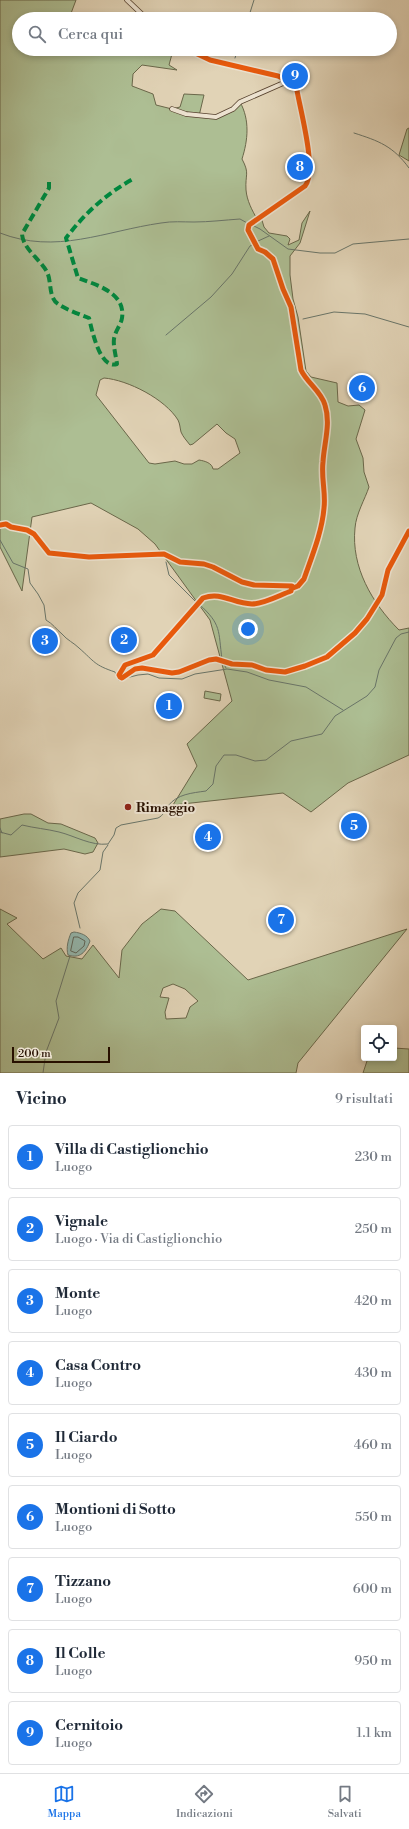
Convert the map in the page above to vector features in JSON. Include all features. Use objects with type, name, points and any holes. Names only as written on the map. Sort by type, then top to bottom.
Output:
[{"type":"street","points":[[127,0],[140,12]]},
{"type":"street","points":[[202,56],[210,60],[278,76],[296,85],[309,158],[309,178],[304,186],[249,225],[248,230],[258,249],[265,252],[273,259],[291,307],[300,370],[304,377],[321,396],[328,416],[322,474],[324,507],[322,522],[304,579],[298,586],[293,588],[291,591],[252,604],[220,595],[211,595],[203,598],[153,655],[125,665],[119,675],[120,678],[125,677],[135,669],[142,668],[166,673],[180,672],[209,660],[216,659],[232,664],[252,665],[266,670],[285,672],[327,657],[355,633],[368,619],[382,595],[388,570],[409,531]]},
{"type":"street","points":[[172,109],[186,114],[216,117],[233,109],[240,102],[288,81]]},
{"type":"street","points":[[0,525],[6,524],[11,528],[27,530],[34,534],[49,553],[78,557],[164,554],[180,562],[204,564],[213,567],[242,582],[254,585],[289,585],[293,588]]},
{"type":"green space","points":[[0,0],[76,0],[72,12],[12,12],[12,56],[171,56],[169,65],[177,70],[142,65],[133,74],[132,86],[153,94],[156,105],[172,109],[180,107],[184,94],[204,95],[199,116],[221,115],[240,102],[247,123],[246,145],[242,159],[247,171],[247,194],[250,205],[257,219],[261,217],[264,227],[269,233],[287,236],[290,239],[288,245],[299,240],[302,223],[310,211],[300,243],[290,256],[290,275],[293,299],[298,317],[306,371],[311,377],[337,383],[338,402],[348,406],[359,405],[365,410],[356,439],[363,458],[364,472],[369,487],[359,512],[355,528],[356,557],[365,584],[380,608],[399,630],[409,628],[409,755],[348,783],[311,812],[283,793],[173,805],[197,766],[187,744],[232,701],[210,620],[155,544],[138,529],[91,503],[32,517],[22,591],[0,547]],"holes":[[[104,378],[124,382],[155,398],[172,412],[178,420],[182,434],[190,445],[217,424],[235,439],[240,453],[218,469],[213,469],[210,464],[199,460],[192,464],[184,464],[175,461],[155,464],[149,463],[96,395],[100,380]]]},
{"type":"green space","points":[[409,128],[409,161],[399,155],[407,129]]},
{"type":"green space","points":[[205,691],[221,694],[220,701],[204,698]]},
{"type":"green space","points":[[31,814],[48,823],[61,824],[95,838],[98,843],[93,852],[85,854],[64,849],[0,857],[0,819]]},
{"type":"green space","points":[[0,909],[17,918],[7,924],[43,959],[61,948],[66,956],[82,959],[93,945],[119,978],[122,950],[142,924],[161,909],[175,911],[248,980],[407,929],[298,1063],[296,1073],[0,1073]],"holes":[[[173,984],[185,989],[198,1001],[190,1007],[186,1018],[166,1019],[165,1012],[169,998],[160,997],[163,988]]]},
{"type":"green space","points":[[397,1048],[409,1049],[409,1073],[363,1073],[367,1061],[397,1061]]},
{"type":"water","points":[[74,932],[84,935],[90,941],[82,954],[72,956],[68,955],[67,950],[71,933]]},
{"type":"waterway","points":[[250,12],[254,0]]},
{"type":"waterway","points":[[354,133],[385,145],[397,154],[409,168]]},
{"type":"waterway","points":[[0,233],[21,239],[41,242],[61,242],[165,222],[205,222],[240,219],[249,224]]},
{"type":"waterway","points":[[252,225],[288,249],[320,253],[335,253],[353,244],[409,239]]},
{"type":"waterway","points":[[256,242],[269,236]]},
{"type":"waterway","points":[[166,335],[211,297],[232,274],[250,246],[254,244]]},
{"type":"waterway","points":[[303,319],[334,312],[365,314],[409,327]]},
{"type":"waterway","points":[[0,540],[13,563],[28,569],[30,583],[44,605],[46,620],[95,663],[115,672],[118,680],[148,674],[159,678],[182,679],[195,674],[227,669],[247,672],[269,680],[306,687],[343,710]]},
{"type":"waterway","points":[[166,562],[169,575],[196,602]]},
{"type":"waterway","points":[[199,604],[212,617],[218,628],[222,659]]},
{"type":"waterway","points":[[0,832],[11,835],[22,825],[59,832],[95,844],[108,844],[114,835],[116,828],[121,825],[158,818],[162,816],[168,806],[176,799],[195,792],[206,791],[213,784],[216,766],[224,755],[236,755],[255,761],[266,760],[291,741],[322,734],[335,716],[367,696],[375,687],[379,670],[396,638],[401,634],[409,632]]},
{"type":"waterway","points":[[223,662],[226,668]]},
{"type":"waterway","points":[[0,828],[2,833]]},
{"type":"waterway","points":[[80,928],[74,903],[78,893],[100,870],[103,852],[108,845]]},
{"type":"waterway","points":[[43,1073],[46,1052],[59,1018],[56,1001],[70,956]]},
{"type":"marked path","points":[[49,182],[49,188],[22,234],[23,239],[25,244],[47,272],[51,293],[55,301],[65,308],[89,318],[101,355],[111,364],[117,364],[114,342],[122,318],[122,309],[115,296],[109,291],[78,278],[66,238],[96,205],[133,179]]},
{"type":"cycle path","points":[[202,56],[210,60],[278,76],[296,85],[304,122],[310,167],[305,186],[249,225],[248,230],[258,249],[265,252],[273,259],[291,307],[301,370],[320,395],[327,412],[323,468],[323,517],[316,544],[304,579],[298,586],[293,588]]},
{"type":"cycle path","points":[[0,525],[6,524],[11,527],[27,530],[34,534],[49,553],[89,557],[164,554],[180,562],[204,564],[213,567],[242,582],[254,585],[292,586],[291,591],[257,604],[239,602],[216,596],[203,598],[153,655],[125,665],[119,675],[122,678],[135,669],[142,668],[172,673],[216,659],[232,664],[252,665],[266,670],[285,672],[327,657],[355,633],[367,619],[382,595],[388,570],[409,531]]},
{"type":"place","name":"Cernitoio","points":[[295,76]]},
{"type":"place","name":"Il Colle","points":[[300,167]]},
{"type":"place","name":"Montioni di Sotto","points":[[362,388]]},
{"type":"place","name":"Vignale","points":[[124,640]]},
{"type":"place","name":"Monte","points":[[45,641]]},
{"type":"place","name":"Villa di Castiglionchio","points":[[169,706]]},
{"type":"place","name":"Rimaggio","points":[[128,807]]},
{"type":"place","name":"Il Ciardo","points":[[354,826]]},
{"type":"place","name":"Casa Contro","points":[[208,837]]},
{"type":"place","name":"Tizzano","points":[[281,920]]}]
